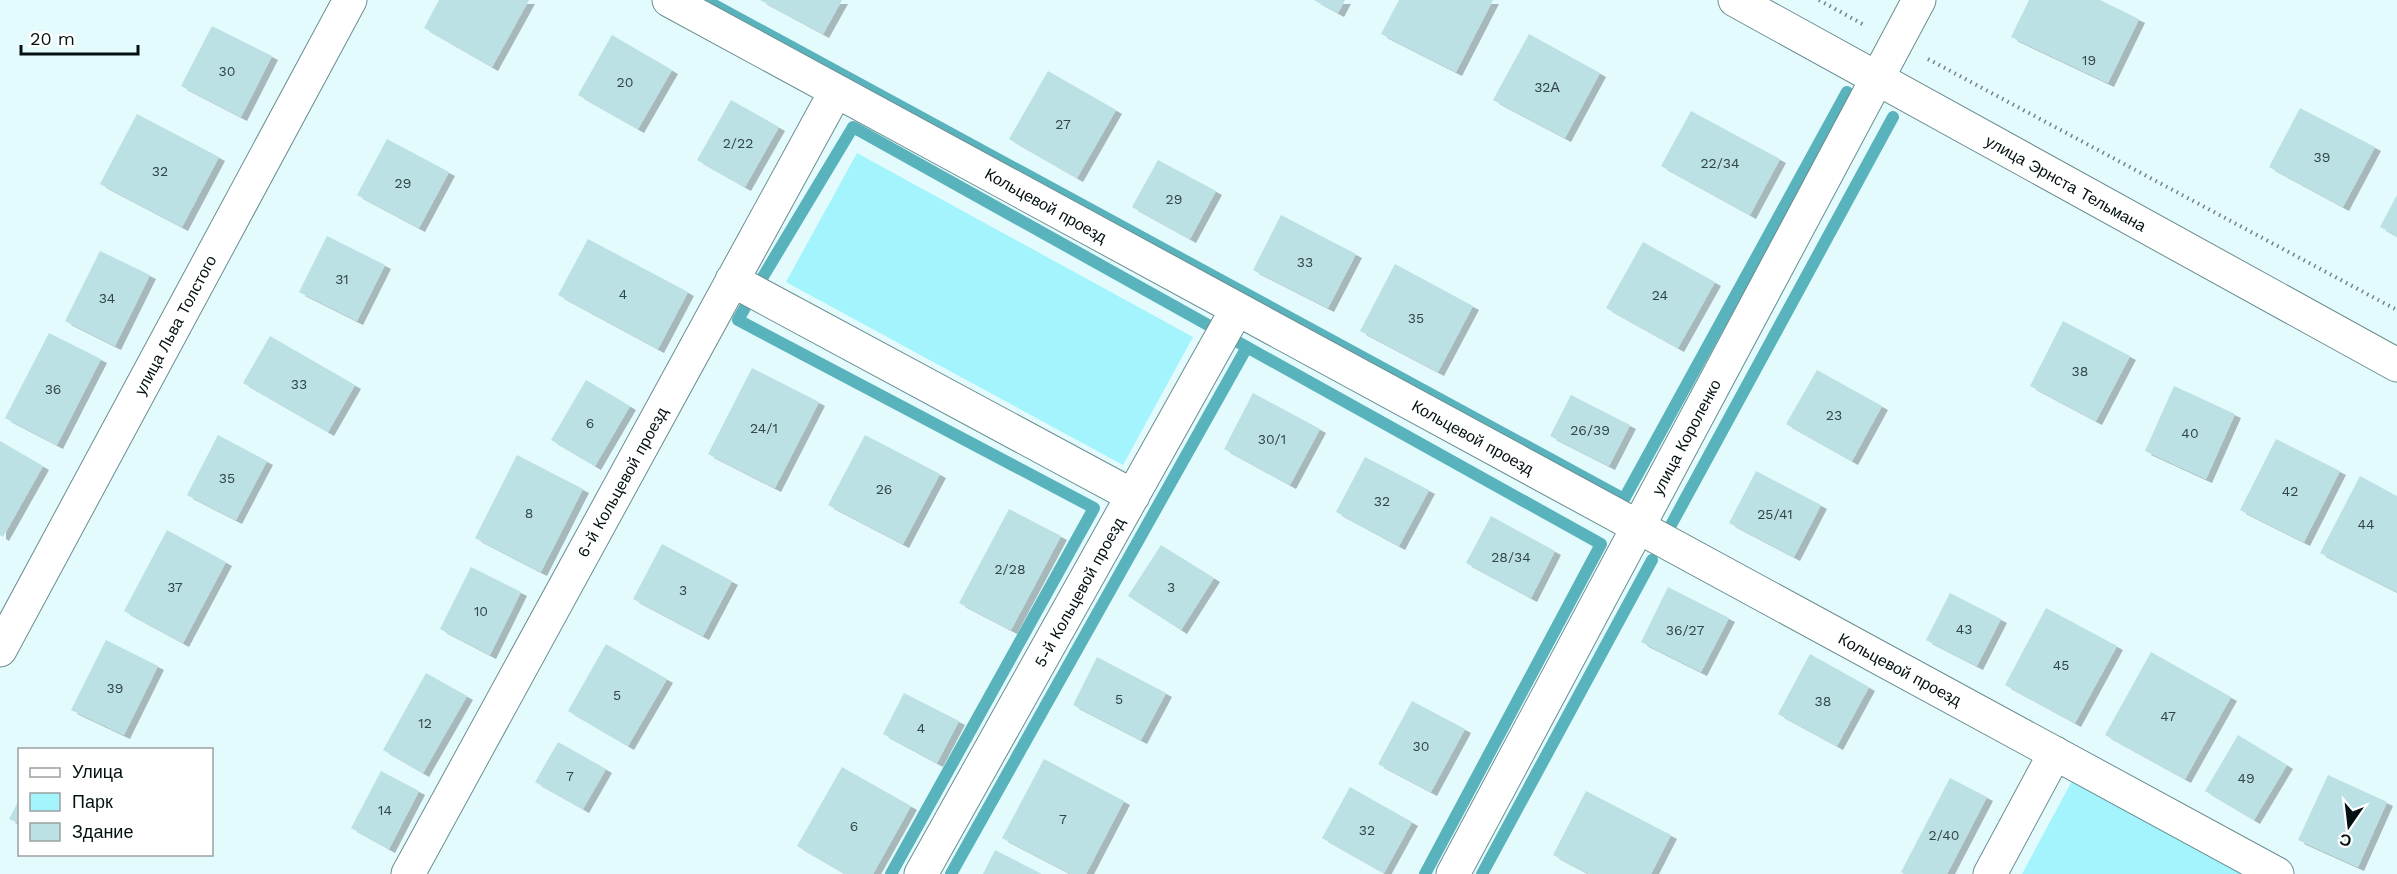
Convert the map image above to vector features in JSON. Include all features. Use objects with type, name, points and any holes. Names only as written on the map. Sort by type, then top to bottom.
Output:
[{"type":"street","name":"улица Льва Толстого","points":[[0,650],[350,0]]},
{"type":"street","name":"Кольцевой проезд","points":[[669,0],[2277,874]]},
{"type":"street","name":"улица Эрнста Тельмана","points":[[1736,0],[2397,365]]},
{"type":"street","name":"улица Короленко","points":[[1453,874],[1919,0]]},
{"type":"street","name":"6-й Кольцевой проезд","points":[[408,874],[836,91]]},
{"type":"street","points":[[732,280],[1132,496]]},
{"type":"street","name":"5-й Кольцевой проезд","points":[[921,874],[1237,309]]},
{"type":"street","points":[[1990,874],[2055,753]]},
{"type":"path","points":[[1819,0],[2397,310]]},
{"type":"green space","points":[[857,153],[1193,337],[1123,465],[786,282]]},
{"type":"green space","points":[[2073,779],[2250,874],[2022,874]]},
{"type":"building","points":[[439,0],[529,0],[492,67],[424,28]]},
{"type":"building","points":[[760,0],[842,0],[823,34]]},
{"type":"building","points":[[1314,0],[1345,0],[1338,13]]},
{"type":"building","points":[[1399,0],[1493,0],[1456,72],[1381,34]]},
{"type":"building","points":[[2029,0],[2100,0],[2139,19],[2108,83],[2011,37]]},
{"type":"building","points":[[212,26],[272,56],[241,117],[181,86]]},
{"type":"building","points":[[1529,34],[1600,73],[1565,138],[1493,100]]},
{"type":"building","points":[[612,35],[672,70],[638,129],[578,95]]},
{"type":"building","points":[[1048,71],[1116,110],[1077,178],[1009,139]]},
{"type":"building","points":[[731,100],[779,127],[745,187],[697,160]]},
{"type":"building","points":[[2300,108],[2375,147],[2343,207],[2269,167]]},
{"type":"building","points":[[1691,111],[1780,159],[1750,215],[1661,166]]},
{"type":"building","points":[[137,114],[219,157],[182,227],[100,184]]},
{"type":"building","points":[[387,139],[449,172],[419,228],[357,195]]},
{"type":"building","points":[[1158,160],[1216,191],[1190,239],[1132,207]]},
{"type":"building","points":[[2397,195],[2397,236],[2380,227]]},
{"type":"building","points":[[1281,215],[1356,254],[1328,308],[1253,270]]},
{"type":"building","points":[[327,236],[385,265],[357,321],[299,292]]},
{"type":"building","points":[[588,239],[688,292],[658,349],[558,295]]},
{"type":"building","points":[[1643,242],[1715,282],[1678,348],[1606,308]]},
{"type":"building","points":[[100,251],[150,275],[115,346],[65,321]]},
{"type":"building","points":[[1395,264],[1473,306],[1438,372],[1360,331]]},
{"type":"building","points":[[2063,321],[2130,356],[2096,421],[2030,386]]},
{"type":"building","points":[[49,333],[101,359],[57,445],[5,418]]},
{"type":"building","points":[[270,336],[355,385],[328,432],[243,383]]},
{"type":"building","points":[[752,368],[819,402],[775,488],[708,454]]},
{"type":"building","points":[[1817,370],[1882,406],[1852,461],[1786,424]]},
{"type":"building","points":[[586,380],[630,406],[595,466],[551,440]]},
{"type":"building","points":[[2174,386],[2235,414],[2206,479],[2145,451]]},
{"type":"building","points":[[1253,393],[1320,429],[1290,485],[1224,449]]},
{"type":"building","points":[[1571,395],[1630,425],[1609,466],[1550,436]]},
{"type":"building","points":[[218,435],[267,461],[236,520],[187,495]]},
{"type":"building","points":[[865,435],[940,474],[903,544],[828,505]]},
{"type":"building","points":[[2276,439],[2340,471],[2304,542],[2240,510]]},
{"type":"building","points":[[0,441],[43,466],[3,537],[0,535]]},
{"type":"building","points":[[517,455],[583,489],[541,572],[475,538]]},
{"type":"building","points":[[1365,457],[1429,490],[1399,546],[1336,512]]},
{"type":"building","points":[[1756,471],[1821,505],[1794,557],[1729,523]]},
{"type":"building","points":[[2360,476],[2397,496],[2397,592],[2320,553]]},
{"type":"building","points":[[1009,509],[1061,536],[1011,630],[959,603]]},
{"type":"building","points":[[1491,516],[1555,551],[1531,598],[1466,563]]},
{"type":"building","points":[[167,530],[226,562],[183,643],[124,611]]},
{"type":"building","points":[[662,544],[732,581],[703,636],[633,599]]},
{"type":"building","points":[[1161,545],[1214,578],[1181,630],[1128,596]]},
{"type":"building","points":[[471,567],[521,592],[490,655],[440,629]]},
{"type":"building","points":[[1668,587],[1729,618],[1701,672],[1641,642]]},
{"type":"building","points":[[1950,593],[2001,619],[1977,666],[1926,640]]},
{"type":"building","points":[[2046,608],[2117,646],[2075,723],[2005,685]]},
{"type":"building","points":[[106,640],[158,666],[124,735],[71,710]]},
{"type":"building","points":[[606,644],[667,679],[628,746],[568,711]]},
{"type":"building","points":[[2151,652],[2231,697],[2185,779],[2105,735]]},
{"type":"building","points":[[1810,654],[1869,687],[1837,746],[1778,714]]},
{"type":"building","points":[[1097,657],[1166,693],[1141,740],[1073,705]]},
{"type":"building","points":[[426,673],[467,696],[423,773],[383,750]]},
{"type":"building","points":[[904,693],[959,721],[937,763],[883,734]]},
{"type":"building","points":[[1412,701],[1465,729],[1431,792],[1378,764]]},
{"type":"building","points":[[2238,735],[2287,765],[2254,820],[2205,791]]},
{"type":"building","points":[[558,742],[606,769],[583,809],[535,782]]},
{"type":"building","points":[[1044,759],[1124,801],[1086,874],[1071,874],[1002,838]]},
{"type":"building","points":[[842,767],[911,806],[873,874],[845,874],[797,846]]},
{"type":"building","points":[[381,771],[419,791],[389,849],[351,828]]},
{"type":"building","points":[[2328,775],[2387,802],[2358,867],[2298,840]]},
{"type":"building","points":[[1950,778],[1987,797],[1947,874],[1904,874],[1901,872]]},
{"type":"building","points":[[1350,787],[1412,822],[1384,873],[1322,838]]},
{"type":"building","points":[[1586,791],[1671,835],[1651,874],[1589,874],[1553,855]]},
{"type":"building","points":[[18,802],[18,823],[9,819]]},
{"type":"building","points":[[995,850],[1042,874],[983,874]]},
{"type":"waterway","points":[[705,0],[1624,499],[1847,92]]},
{"type":"waterway","points":[[1671,525],[1893,117]]},
{"type":"waterway","points":[[755,290],[853,127],[1217,330]]},
{"type":"waterway","points":[[752,295],[738,320],[1094,508],[891,874]]},
{"type":"waterway","points":[[1227,336],[1601,544],[1425,874]]},
{"type":"waterway","points":[[951,874],[1247,347]]},
{"type":"waterway","points":[[1482,874],[1652,560]]}]
